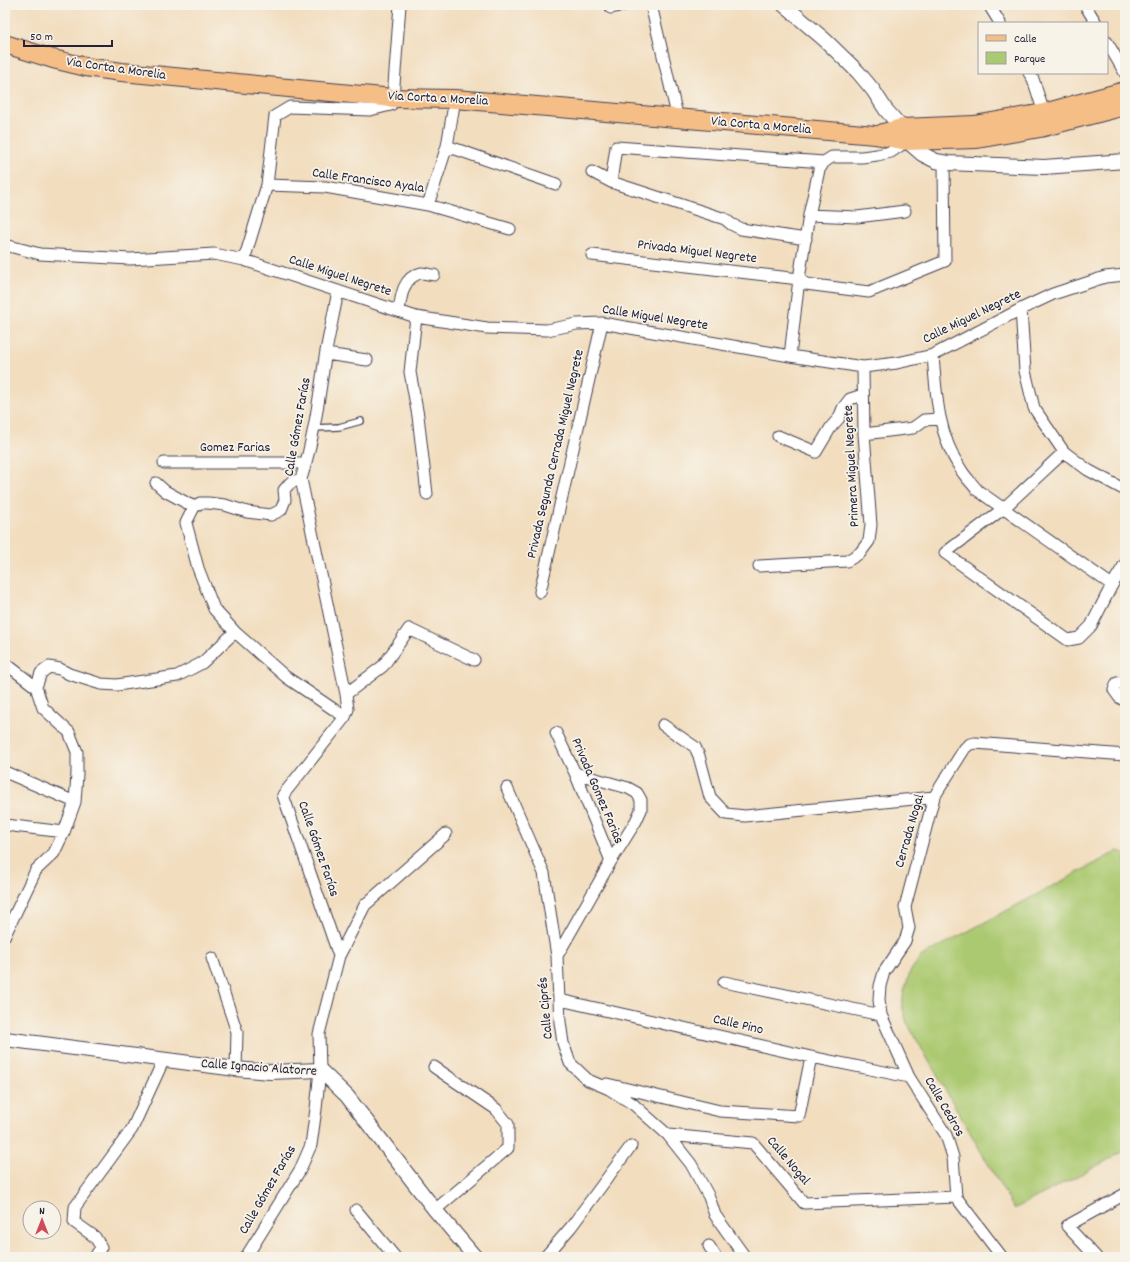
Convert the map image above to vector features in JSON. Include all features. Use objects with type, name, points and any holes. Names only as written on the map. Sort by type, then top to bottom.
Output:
[{"type":"main road","name":"Via Corta a Morelia","points":[[5,44],[53,59],[86,67],[115,71],[393,98],[455,99],[875,135],[977,139],[1040,128],[1125,106]]},
{"type":"main road","name":"Via Corta a Morelia","points":[[905,135],[974,126],[1044,114],[1125,91]]},
{"type":"street","points":[[244,260],[267,186],[275,116],[290,107],[370,110],[391,105],[393,98],[400,5]]},
{"type":"street","points":[[611,8],[624,5]]},
{"type":"street","points":[[651,5],[678,118]]},
{"type":"street","points":[[784,5],[825,40],[858,72],[873,90],[905,135],[922,154],[936,161],[944,163],[1044,167],[1125,161]]},
{"type":"street","points":[[989,5],[999,22]]},
{"type":"street","points":[[1085,5],[1095,22]]},
{"type":"street","points":[[1108,44],[1125,73]]},
{"type":"street","points":[[1030,74],[1044,114]]},
{"type":"street","name":"Calle Francisco Ayala","points":[[267,186],[325,187],[428,206],[446,146],[455,99]]},
{"type":"street","points":[[790,356],[799,279],[809,215],[819,170],[824,162],[832,157],[862,157],[891,152],[905,135]]},
{"type":"street","points":[[446,146],[556,184]]},
{"type":"street","points":[[611,182],[616,147],[824,162]]},
{"type":"street","name":"Privada Miguel Negrete","points":[[592,255],[799,279],[806,284],[869,292],[944,261],[944,163]]},
{"type":"street","name":"Privada Miguel Negrete","points":[[592,172],[611,182],[725,219],[741,229],[806,239]]},
{"type":"street","points":[[428,206],[510,229]]},
{"type":"street","points":[[809,215],[857,217],[905,211]]},
{"type":"street","name":"Calle Miguel Negrete","points":[[5,245],[40,254],[130,259],[214,254],[244,260],[416,317],[494,328],[547,330],[577,324],[602,323],[790,356],[863,367],[897,364],[933,355],[1021,309],[1060,292],[1105,277],[1125,275]]},
{"type":"street","points":[[399,311],[403,288],[411,278],[422,273],[434,275]]},
{"type":"street","name":"Calle Gómez Farías","points":[[251,1255],[300,1170],[311,1146],[320,1070],[319,1034],[339,956],[283,795],[345,718],[348,709],[301,479],[314,428],[338,291]]},
{"type":"street","points":[[1021,309],[1025,371],[1034,408],[1064,452],[1088,470],[1125,490]]},
{"type":"street","points":[[416,317],[410,372],[418,416],[427,494]]},
{"type":"street","name":"Privada Segunda Cerrada Miguel Negrete","points":[[540,592],[602,323]]},
{"type":"street","points":[[326,354],[367,360]]},
{"type":"street","points":[[933,355],[936,397],[940,419],[947,445],[960,469],[977,490],[1112,584]]},
{"type":"street","name":"Primera Miguel Negrete","points":[[759,566],[847,561],[860,553],[870,541],[871,525],[864,434],[863,367]]},
{"type":"street","points":[[778,436],[816,452],[850,399],[863,395]]},
{"type":"street","points":[[864,434],[913,428],[924,420],[940,419]]},
{"type":"street","points":[[1064,452],[1004,508],[945,554],[1068,640],[1079,638],[1090,626],[1112,584],[1125,564]]},
{"type":"street","name":"Gomez Farias","points":[[164,463],[306,463]]},
{"type":"street","points":[[301,479],[290,483],[284,490],[285,500],[281,510],[270,515],[247,512],[224,505],[200,503],[194,506],[186,523],[198,568],[214,609],[235,632],[286,677],[345,718]]},
{"type":"street","points":[[156,483],[165,491],[194,506]]},
{"type":"street","points":[[346,694],[383,666],[409,629],[474,660]]},
{"type":"street","points":[[36,687],[41,673],[49,667],[60,669],[69,674],[101,684],[117,685],[177,676],[202,663],[235,632]]},
{"type":"street","points":[[5,663],[36,687],[43,708],[69,732],[77,752],[75,802],[64,832],[54,853],[36,870],[5,935]]},
{"type":"street","points":[[1125,682],[1117,682],[1114,690],[1119,698],[1125,701]]},
{"type":"street","points":[[663,725],[695,747],[699,756],[710,797],[726,814],[745,816],[934,797]]},
{"type":"street","name":"Privada Gomez Farias","points":[[556,733],[575,773],[611,861]]},
{"type":"street","name":"Cerrada Nogal","points":[[909,1077],[880,1015],[878,1000],[880,986],[884,972],[905,941],[909,928],[905,907],[934,797],[965,748],[970,744],[975,743],[1125,755]]},
{"type":"street","points":[[5,772],[75,802]]},
{"type":"street","points":[[557,956],[641,810],[641,800],[637,793],[628,788],[575,773]]},
{"type":"street","name":"Calle Ciprés","points":[[507,788],[544,873],[557,956],[560,1022],[563,1043],[570,1063],[588,1080],[609,1089],[633,1104],[668,1135],[691,1164],[709,1197],[715,1215],[745,1257]]},
{"type":"street","points":[[5,825],[64,832]]},
{"type":"street","points":[[339,956],[365,905],[446,834]]},
{"type":"street","points":[[212,958],[237,1032],[236,1069]]},
{"type":"street","points":[[724,982],[880,1015]]},
{"type":"street","name":"Calle Pino","points":[[560,1000],[811,1057],[909,1077]]},
{"type":"street","name":"Calle Ignacio Alatorre","points":[[5,1039],[236,1069],[270,1072],[320,1070],[347,1096],[470,1255]]},
{"type":"street","name":"Calle Nogal","points":[[588,1080],[720,1110],[799,1116],[811,1057]]},
{"type":"street","points":[[95,1257],[101,1247],[94,1237],[74,1222],[75,1207],[132,1129],[164,1060]]},
{"type":"street","points":[[434,1067],[496,1109],[508,1124],[508,1148],[435,1210]]},
{"type":"street","name":"Calle Cedros","points":[[909,1077],[946,1135],[953,1157],[956,1197]]},
{"type":"street","name":"Calle Nogal","points":[[668,1135],[753,1143],[804,1203],[956,1197]]},
{"type":"street","points":[[545,1257],[571,1227],[631,1146]]},
{"type":"street","points":[[1096,1257],[1067,1226],[1125,1194]]},
{"type":"street","points":[[956,1197],[1002,1257]]},
{"type":"street","points":[[356,1210],[395,1257]]},
{"type":"street","points":[[709,1246],[716,1257]]},
{"type":"lane","points":[[314,428],[340,427],[361,421]]},
{"type":"green space","points":[[1118,851],[1125,853],[1125,1151],[1014,1209],[907,1023],[902,1006],[904,991],[910,972],[920,957]]}]
